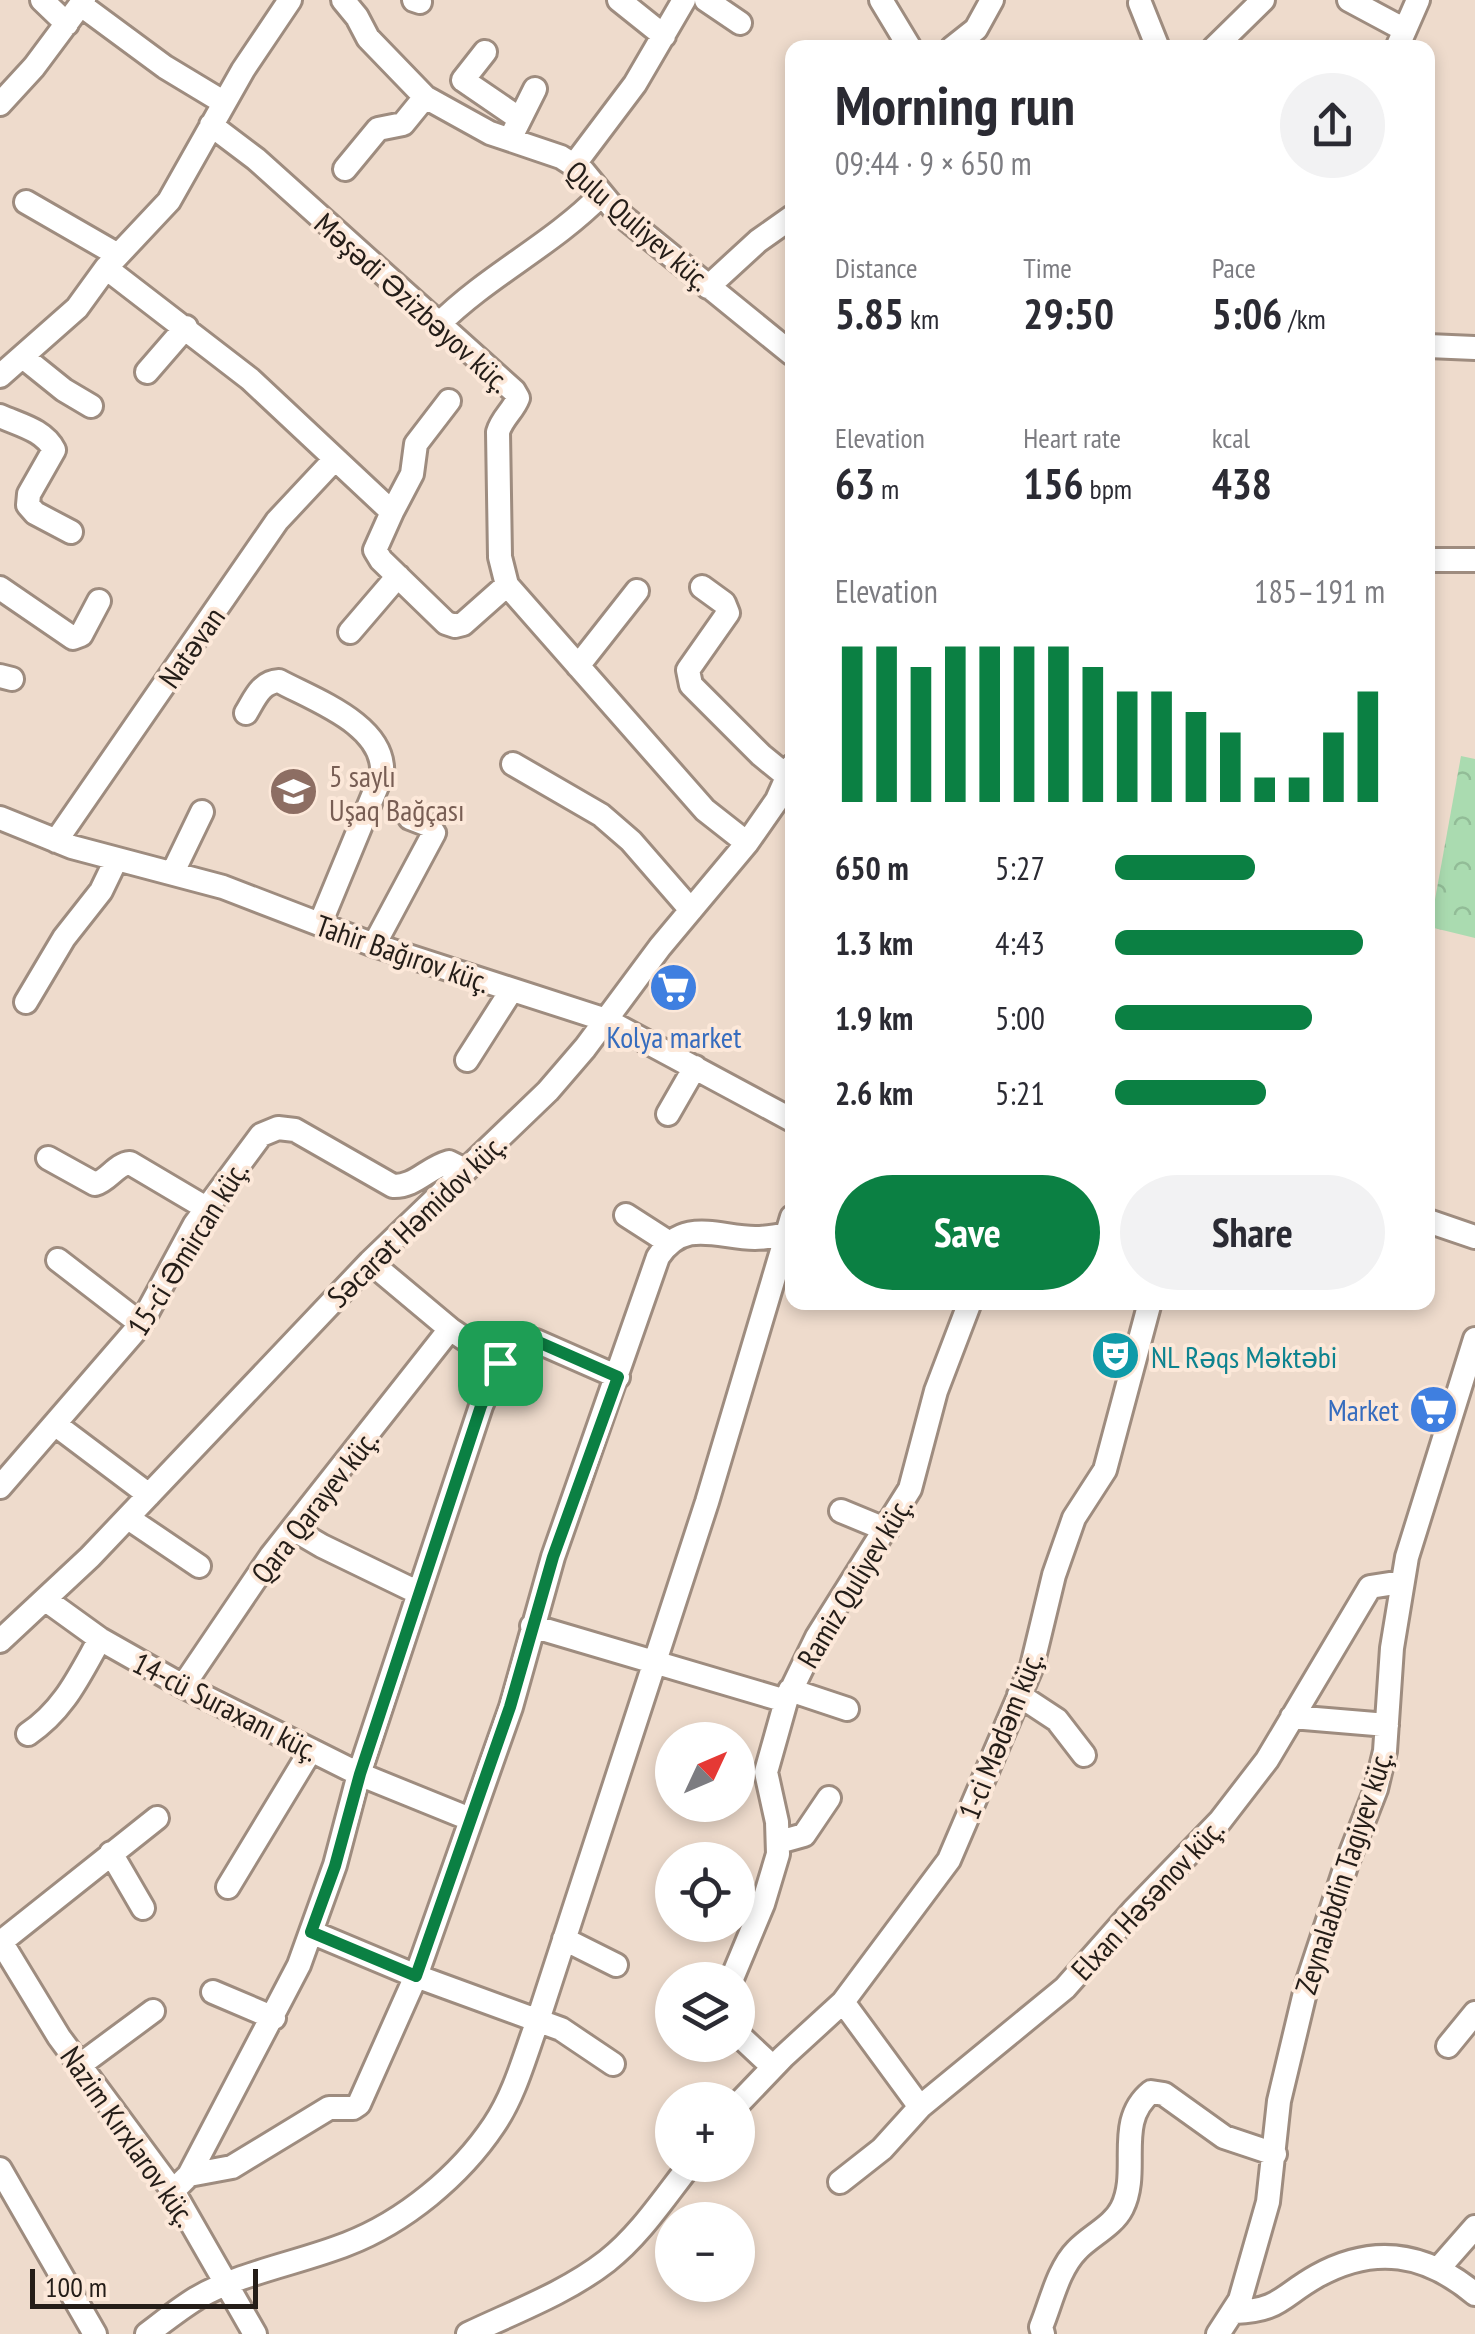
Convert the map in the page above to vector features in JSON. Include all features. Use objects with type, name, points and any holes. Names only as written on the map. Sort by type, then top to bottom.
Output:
[{"type":"street","points":[[42,0],[67,24]]},
{"type":"street","points":[[0,376],[78,308],[112,262],[169,200],[223,102],[290,0]]},
{"type":"street","points":[[619,0],[664,36]]},
{"type":"street","points":[[574,165],[635,84],[684,0]]},
{"type":"street","points":[[706,0],[740,24]]},
{"type":"street","points":[[880,0],[905,40]]},
{"type":"street","points":[[962,40],[976,29],[992,0]]},
{"type":"street","points":[[1222,40],[1263,0]]},
{"type":"street","points":[[1349,0],[1401,38],[1418,0]]},
{"type":"street","points":[[0,104],[83,2],[165,67],[223,102]]},
{"type":"street","points":[[1140,3],[1155,40]]},
{"type":"street","name":"Qulu Quliyev küç.","points":[[357,6],[368,38],[425,96],[509,141],[574,165],[600,194],[785,348]]},
{"type":"street","points":[[485,52],[463,80],[520,119]]},
{"type":"street","points":[[509,141],[535,89]]},
{"type":"street","points":[[345,168],[378,130],[403,124],[425,96]]},
{"type":"street","name":"Məşədi Əzizbəyov küç.","points":[[211,125],[256,159],[514,391],[518,398],[498,432],[500,557],[508,585]]},
{"type":"street","points":[[438,324],[469,297],[568,227],[600,194]]},
{"type":"street","points":[[26,202],[112,262],[250,379],[392,512]]},
{"type":"street","points":[[708,286],[785,222]]},
{"type":"street","points":[[146,372],[186,326]]},
{"type":"street","points":[[1435,346],[1475,348]]},
{"type":"street","points":[[23,357],[91,406]]},
{"type":"street","points":[[449,401],[416,444],[412,474],[375,550],[446,623],[455,626],[464,624],[508,585],[705,810],[747,844]]},
{"type":"street","points":[[0,416],[50,442],[54,450],[28,505],[35,513],[71,532]]},
{"type":"street","name":"Natəvan","points":[[56,842],[277,521],[335,459]]},
{"type":"street","points":[[1435,560],[1475,560]]},
{"type":"street","points":[[350,632],[398,576]]},
{"type":"street","points":[[702,587],[724,604],[728,613],[688,670],[691,685],[760,755],[785,768]]},
{"type":"street","points":[[0,588],[73,638],[81,635],[98,601]]},
{"type":"street","points":[[578,666],[637,590]]},
{"type":"street","points":[[246,712],[261,688],[279,681],[347,718],[364,731],[379,753],[382,774],[320,924]]},
{"type":"street","points":[[513,764],[601,815],[631,841],[691,910]]},
{"type":"street","name":"Səcarət Həmidov küç.","points":[[0,1641],[128,1518],[370,1262],[548,1090],[747,844],[785,782]]},
{"type":"street","points":[[173,872],[202,812]]},
{"type":"street","name":"Tahir Bağırov küç.","points":[[0,818],[56,842],[173,872],[374,945],[606,1020],[785,1116]]},
{"type":"street","points":[[374,945],[434,833],[428,824],[410,818]]},
{"type":"street","points":[[26,1002],[64,938],[101,891],[116,860]]},
{"type":"street","points":[[467,1060],[512,991]]},
{"type":"street","points":[[668,1114],[695,1068]]},
{"type":"street","name":"15-ci Əmircan küç.","points":[[0,1487],[141,1324],[206,1208],[262,1136],[278,1128],[295,1130],[392,1186],[406,1186],[436,1165],[449,1162],[465,1170]]},
{"type":"street","points":[[48,1158],[95,1184],[105,1182],[123,1164],[130,1163],[206,1208]]},
{"type":"street","points":[[626,1215],[668,1242]]},
{"type":"street","points":[[1435,1223],[1475,1237]]},
{"type":"street","points":[[181,2183],[232,2166],[329,2108],[353,2108],[358,2104],[416,1976],[510,1707],[553,1557],[658,1257],[668,1242],[698,1232],[754,1238],[785,1228]]},
{"type":"street","points":[[147,2334],[197,2298],[349,2244],[388,2224],[442,2183],[495,2124],[538,2020],[748,1374],[785,1244]]},
{"type":"street","points":[[58,1260],[141,1324]]},
{"type":"street","points":[[370,1262],[450,1329],[500,1363]]},
{"type":"street","name":"Ramiz Quliyev küç.","points":[[739,1962],[768,1889],[780,1842],[766,1772],[788,1696],[817,1638],[887,1530],[917,1472],[936,1391],[967,1310]]},
{"type":"street","name":"1-ci Mədəm küç.","points":[[755,2086],[844,2002],[949,1860],[1032,1666],[1054,1575],[1074,1518],[1105,1470],[1148,1310]]},
{"type":"street","name":"Qara Qarayev küç.","points":[[184,1686],[293,1528],[450,1329]]},
{"type":"street","points":[[181,2183],[274,2018],[311,1932],[481,1406],[500,1363],[512,1347],[536,1341],[618,1377]]},
{"type":"street","name":"Zeynalabdin Tagiyev küç.","points":[[1219,2334],[1235,2312],[1268,2202],[1279,2102],[1296,2025],[1320,1942],[1376,1789],[1388,1724],[1392,1648],[1402,1582],[1474,1346]]},
{"type":"street","points":[[56,1424],[149,1495]]},
{"type":"street","points":[[841,1511],[887,1530]]},
{"type":"street","points":[[128,1518],[199,1566]]},
{"type":"street","points":[[293,1528],[419,1594]]},
{"type":"street","name":"Elxan Həsənov küç.","points":[[840,2182],[882,2149],[920,2108],[1039,2012],[1076,1976],[1132,1911],[1230,1810],[1267,1760],[1370,1587],[1402,1582]]},
{"type":"street","name":"14-cü Suraxanı küç.","points":[[46,1600],[100,1639],[184,1686],[360,1774],[470,1819]]},
{"type":"street","points":[[532,1626],[655,1662],[847,1709]]},
{"type":"street","points":[[28,1734],[64,1704],[100,1639]]},
{"type":"street","points":[[1019,1695],[1057,1720],[1084,1755]]},
{"type":"street","points":[[1292,1717],[1388,1724]]},
{"type":"street","points":[[228,1887],[311,1750]]},
{"type":"street","points":[[780,1842],[804,1835],[829,1798]]},
{"type":"street","points":[[0,1941],[158,1818]]},
{"type":"street","points":[[111,1853],[144,1908]]},
{"type":"street","points":[[311,1932],[416,1976],[538,2020],[573,2036],[613,2064]]},
{"type":"street","points":[[564,1940],[616,1965]]},
{"type":"street","name":"Nazim Kırxlarov küç.","points":[[0,1941],[37,2004],[80,2065],[181,2183],[227,2285],[255,2334]]},
{"type":"street","points":[[214,1992],[274,2018]]},
{"type":"street","points":[[844,2002],[920,2108]]},
{"type":"street","points":[[80,2065],[152,2011]]},
{"type":"street","points":[[1448,2046],[1475,2014]]},
{"type":"street","points":[[755,2050],[773,2067]]},
{"type":"street","points":[[1043,2334],[1040,2327],[1067,2262],[1124,2207],[1131,2120],[1152,2092],[1164,2094],[1224,2137],[1274,2154]]},
{"type":"street","points":[[0,2168],[95,2334]]},
{"type":"street","points":[[468,2334],[564,2288],[610,2258],[677,2182]]},
{"type":"street","points":[[1440,2268],[1475,2227]]},
{"type":"street","points":[[1235,2312],[1270,2308],[1316,2276],[1392,2256],[1416,2258],[1440,2268],[1475,2294]]},
{"type":"green space","points":[[1461,756],[1475,759],[1475,938],[1435,928],[1435,899]]},
{"type":"place","name":"5 saylı Uşaq Bağçası","points":[[294,792]]},
{"type":"place","name":"Kolya market","points":[[674,987]]},
{"type":"place","name":"NL Rəqs Məktəbi","points":[[1116,1356]]},
{"type":"place","name":"Market","points":[[1434,1409]]},
{"type":"route","points":[[536,1341],[618,1377],[553,1557],[510,1707],[416,1976],[311,1932],[481,1406],[500,1363],[512,1347],[536,1341]]}]
